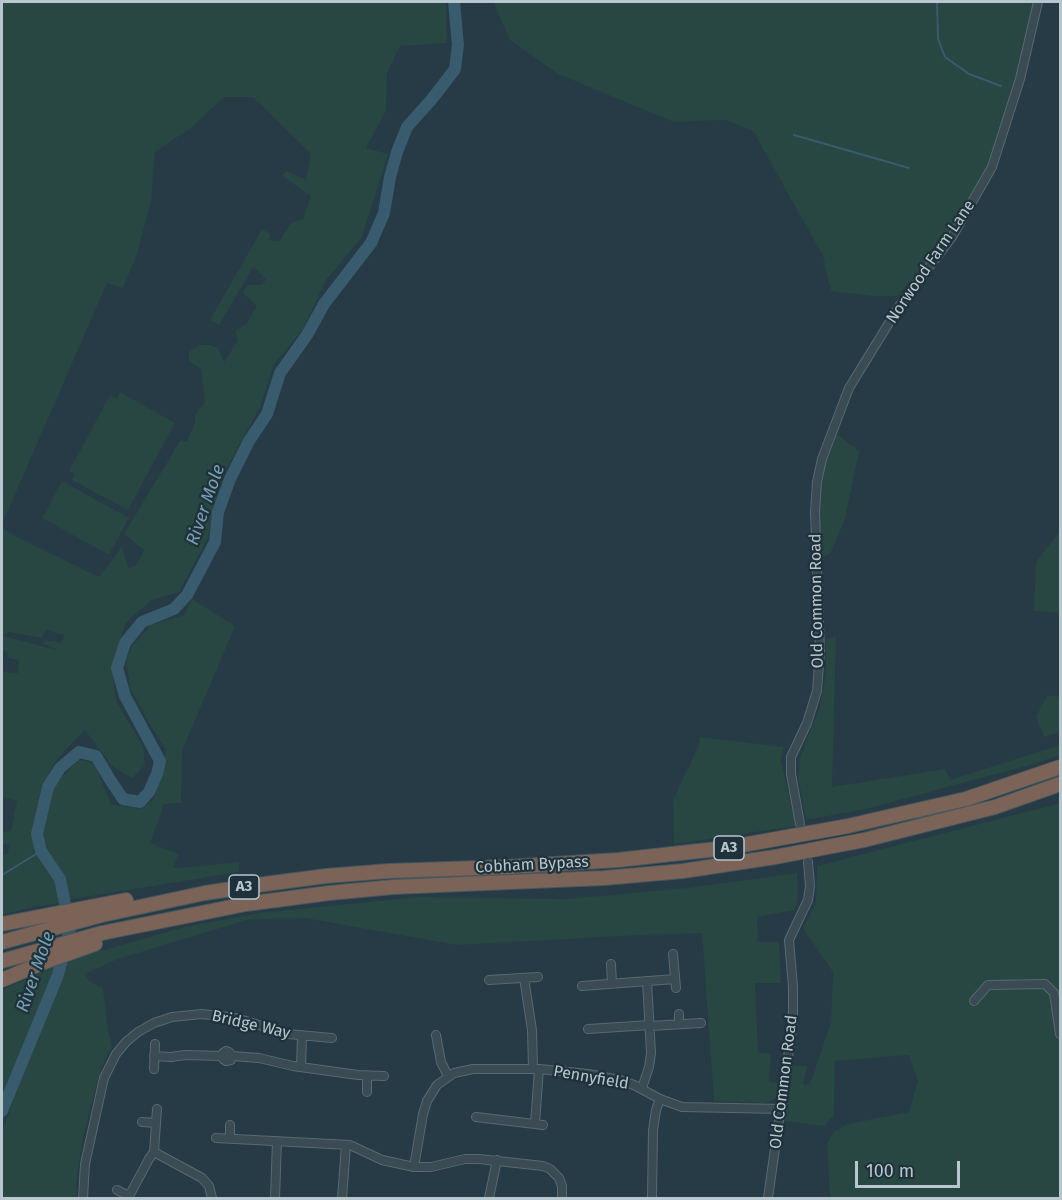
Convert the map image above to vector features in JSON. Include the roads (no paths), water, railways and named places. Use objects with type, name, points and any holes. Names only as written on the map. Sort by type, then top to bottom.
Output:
[{"type":"highway","name":"Cobham Bypass","points":[[2,942],[101,910],[326,876],[596,861],[726,848],[848,826],[966,799],[1060,766]]},
{"type":"highway","name":"Cobham Bypass","points":[[2,961],[34,951],[103,937],[168,919],[246,904],[329,892],[604,878],[683,871],[775,857],[864,840],[995,807],[1060,784]]},
{"type":"highway","points":[[2,924],[35,917],[101,910]]},
{"type":"highway","points":[[2,980],[103,937]]},
{"type":"street","name":"Norwood Farm Lane","points":[[817,482],[822,459],[849,388],[900,305],[952,237],[992,167],[1020,79],[1038,2]]},
{"type":"street","name":"Old Common Road","points":[[800,824],[790,774],[792,758],[807,723],[817,691],[820,651],[815,512],[817,482]]},
{"type":"street","name":"Old Common Road","points":[[768,1198],[793,1022],[789,940],[810,893],[808,862]]},
{"type":"street","points":[[582,986],[647,981],[675,983],[673,954]]},
{"type":"street","points":[[611,964],[612,983]]},
{"type":"street","points":[[489,980],[538,977]]},
{"type":"street","points":[[476,1117],[539,1124],[532,1030],[524,978]]},
{"type":"street","points":[[642,1088],[650,1060],[651,1046],[647,981]]},
{"type":"street","points":[[974,1001],[988,985],[1045,984],[1054,993],[1060,1034]]},
{"type":"street","name":"Bridge Way","points":[[83,1198],[85,1164],[104,1078],[116,1054],[138,1032],[172,1017],[202,1014],[236,1018],[281,1033],[332,1038]]},
{"type":"street","points":[[679,1014],[679,1024]]},
{"type":"street","points":[[588,1029],[701,1023]]},
{"type":"street","points":[[414,1167],[427,1101],[437,1085],[448,1076],[441,1062],[436,1035]]},
{"type":"street","points":[[301,1067],[302,1036]]},
{"type":"street","points":[[154,1069],[155,1044]]},
{"type":"street","points":[[154,1056],[222,1056],[228,1051],[232,1056],[259,1058],[301,1067],[367,1076],[384,1076]]},
{"type":"street","name":"Pennyfield","points":[[448,1076],[459,1071],[473,1069],[536,1069],[608,1078],[642,1088],[674,1105],[689,1108],[782,1109]]},
{"type":"street","points":[[367,1076],[367,1092]]},
{"type":"street","points":[[652,1198],[653,1130],[660,1099]]},
{"type":"street","points":[[117,1190],[129,1197],[154,1152],[157,1109]]},
{"type":"street","points":[[142,1122],[156,1123]]},
{"type":"street","points":[[230,1125],[230,1138]]},
{"type":"street","points":[[216,1138],[346,1144],[390,1163],[414,1167],[431,1167],[470,1159],[543,1166],[557,1175],[561,1182],[562,1198]]},
{"type":"street","points":[[275,1198],[277,1141]]},
{"type":"street","points":[[342,1198],[346,1144]]},
{"type":"street","points":[[154,1152],[202,1178],[209,1186],[212,1198]]},
{"type":"street","points":[[489,1198],[497,1160]]},
{"type":"waterway","name":"River Mole","points":[[2,1111],[58,975],[70,928],[60,879],[41,851],[37,834],[48,787],[60,768],[79,752],[96,756],[123,799],[140,802],[149,792],[160,761],[125,696],[117,668],[125,643],[142,622],[174,609],[187,595],[215,542],[218,512],[230,479],[249,441],[267,414],[280,373],[307,335],[324,304],[371,243],[384,213],[390,177],[407,127],[455,69],[458,45],[454,2]]},
{"type":"waterway","points":[[937,2],[938,39],[945,57],[969,74],[1001,86]]},
{"type":"waterway","points":[[794,135],[909,168]]},
{"type":"waterway","points":[[2,875],[41,851]]}]
